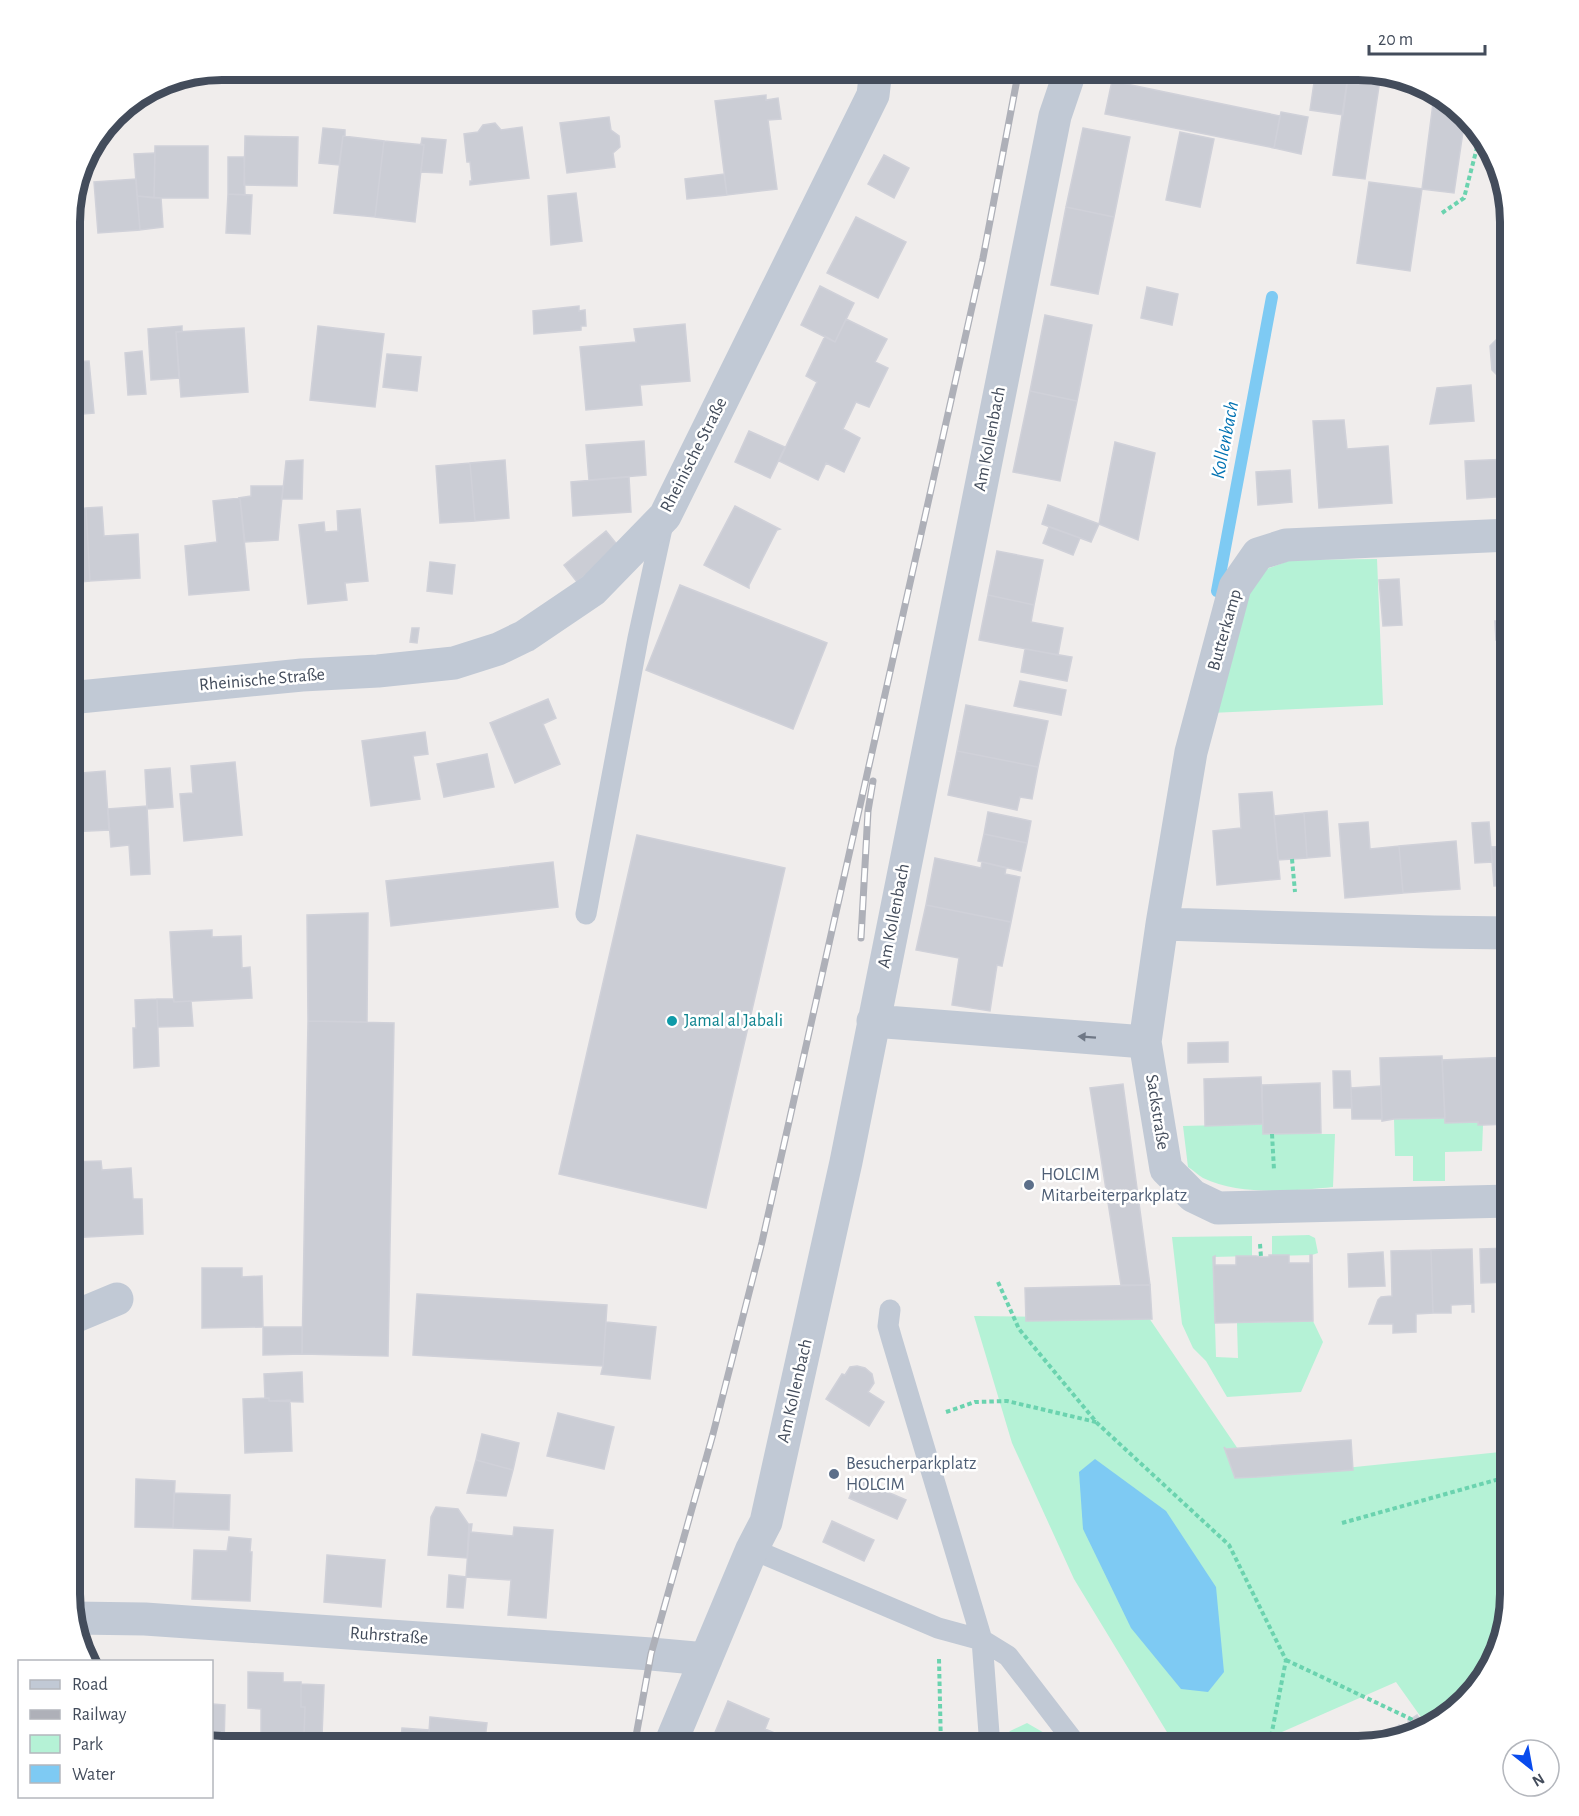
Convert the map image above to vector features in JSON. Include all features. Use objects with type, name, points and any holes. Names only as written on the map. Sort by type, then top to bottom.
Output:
[{"type":"street","name":"Am Kollenbach","points":[[674,1736],[752,1549],[766,1522],[846,1162],[1055,116],[1067,80]]},
{"type":"street","name":"Rheinische Straße","points":[[80,697],[302,675],[378,672],[454,663],[498,649],[525,636],[593,590],[665,516],[875,82]]},
{"type":"street","name":"Butterkamp","points":[[1145,1042],[1191,752],[1235,587],[1258,554],[1286,545],[1500,535]]},
{"type":"street","points":[[1162,924],[1500,933]]},
{"type":"street","points":[[873,1021],[1145,1042]]},
{"type":"street","name":"Sackstraße","points":[[1145,1042],[1166,1169],[1193,1196],[1218,1208],[1500,1201]]},
{"type":"street","points":[[80,1314],[117,1299]]},
{"type":"street","name":"Ruhrstraße","points":[[82,1618],[169,1621],[706,1659]]},
{"type":"lane","points":[[586,914],[638,638],[665,516]]},
{"type":"lane","points":[[890,1311],[888,1326],[982,1640],[989,1736]]},
{"type":"lane","points":[[752,1549],[938,1628],[982,1640],[1008,1656],[1070,1736]]},
{"type":"path","points":[[1442,213],[1464,198],[1477,145]]},
{"type":"path","points":[[998,1282],[1018,1329],[1097,1423],[1229,1545],[1286,1660],[1271,1736]]},
{"type":"path","points":[[1342,1524],[1500,1479]]},
{"type":"path","points":[[1286,1660],[1411,1719],[1414,1725]]},
{"type":"green space","points":[[1377,559],[1383,705],[1210,713],[1242,595],[1261,571],[1291,560]]},
{"type":"green space","points":[[1445,1118],[1445,1123],[1478,1122],[1478,1125],[1483,1125],[1482,1151],[1445,1152],[1445,1181],[1413,1181],[1413,1156],[1395,1156],[1394,1119]]},
{"type":"green space","points":[[1263,1124],[1263,1134],[1335,1134],[1333,1187],[1284,1191],[1233,1188],[1203,1178],[1188,1167],[1183,1126]]},
{"type":"green space","points":[[1309,1235],[1315,1238],[1318,1253],[1272,1256],[1272,1236]]},
{"type":"green space","points":[[1252,1236],[1252,1256],[1213,1257],[1216,1357],[1238,1358],[1237,1323],[1313,1321],[1323,1342],[1301,1392],[1227,1397],[1206,1361],[1193,1348],[1182,1324],[1172,1237]]},
{"type":"green space","points":[[974,1316],[1149,1318],[1257,1477],[1500,1452],[1500,1594],[1495,1631],[1489,1649],[1476,1673],[1464,1688],[1444,1707],[1423,1720],[1396,1682],[1273,1736],[1169,1736],[1074,1579],[1012,1443]]},
{"type":"green space","points":[[1027,1723],[1047,1736],[1006,1736],[1010,1731]]},
{"type":"water","points":[[1095,1459],[1166,1511],[1216,1587],[1224,1672],[1208,1692],[1181,1689],[1131,1628],[1083,1529],[1079,1472]]},
{"type":"building","points":[[1314,80],[1348,80],[1343,115],[1310,110]]},
{"type":"building","points":[[1347,80],[1380,81],[1365,179],[1333,175]]},
{"type":"building","points":[[1112,81],[1280,116],[1274,148],[1105,114]]},
{"type":"building","points":[[766,95],[766,100],[778,98],[781,119],[768,120],[777,189],[727,195],[715,101]]},
{"type":"building","points":[[1435,103],[1464,128],[1454,193],[1422,189]]},
{"type":"building","points":[[1281,112],[1308,117],[1301,154],[1274,148]]},
{"type":"building","points":[[609,117],[611,130],[619,136],[620,147],[613,153],[615,167],[567,173],[560,123]]},
{"type":"building","points":[[495,123],[501,130],[522,127],[529,178],[470,185],[472,181],[470,162],[467,162],[464,134],[478,132],[483,125]]},
{"type":"building","points":[[323,128],[345,130],[339,165],[319,163]]},
{"type":"building","points":[[1083,128],[1130,137],[1114,217],[1066,207]]},
{"type":"building","points":[[1180,132],[1214,139],[1200,207],[1166,200]]},
{"type":"building","points":[[245,136],[298,137],[297,186],[244,185]]},
{"type":"building","points":[[343,136],[384,141],[375,217],[334,213]]},
{"type":"building","points":[[422,138],[446,140],[442,173],[421,172],[424,145],[421,144]]},
{"type":"building","points":[[384,141],[424,145],[415,222],[375,217]]},
{"type":"building","points":[[155,146],[208,146],[208,198],[154,198]]},
{"type":"building","points":[[155,153],[154,198],[137,196],[134,154]]},
{"type":"building","points":[[884,155],[909,168],[894,198],[868,184]]},
{"type":"building","points":[[228,157],[244,157],[245,195],[228,194]]},
{"type":"building","points":[[724,174],[727,195],[687,199],[685,179]]},
{"type":"building","points":[[136,179],[140,230],[98,233],[94,182]]},
{"type":"building","points":[[1369,182],[1422,189],[1410,271],[1357,263]]},
{"type":"building","points":[[576,193],[582,241],[551,245],[548,196]]},
{"type":"building","points":[[228,194],[252,195],[250,234],[226,233]]},
{"type":"building","points":[[137,196],[161,198],[163,227],[140,230]]},
{"type":"building","points":[[1066,207],[1114,217],[1098,294],[1051,285]]},
{"type":"building","points":[[856,217],[906,242],[878,298],[827,273]]},
{"type":"building","points":[[820,286],[854,303],[835,342],[801,325]]},
{"type":"building","points":[[1147,287],[1178,294],[1172,325],[1141,318]]},
{"type":"building","points":[[579,306],[579,311],[585,310],[586,326],[581,326],[581,330],[534,334],[533,311]]},
{"type":"building","points":[[1045,315],[1092,325],[1077,401],[1030,391]]},
{"type":"building","points":[[846,319],[887,339],[875,362],[888,368],[869,407],[856,402],[843,429],[860,438],[844,472],[826,463],[818,480],[779,461],[817,382],[806,376],[825,336],[835,342]]},
{"type":"building","points":[[685,324],[690,381],[640,385],[642,405],[586,410],[580,347],[636,342],[634,329]]},
{"type":"building","points":[[182,326],[182,332],[176,332],[179,378],[151,380],[148,329]]},
{"type":"building","points":[[318,326],[384,334],[375,407],[310,400]]},
{"type":"building","points":[[244,328],[248,392],[181,397],[176,332]]},
{"type":"building","points":[[1496,340],[1500,340],[1500,376],[1492,370],[1490,346]]},
{"type":"building","points":[[142,351],[146,394],[128,395],[125,353]]},
{"type":"building","points":[[387,354],[421,357],[417,391],[383,387]]},
{"type":"building","points":[[80,361],[89,361],[94,413],[80,414]]},
{"type":"building","points":[[1471,385],[1474,421],[1430,424],[1437,388]]},
{"type":"building","points":[[1030,391],[1077,401],[1060,481],[1013,472]]},
{"type":"building","points":[[1344,420],[1347,449],[1388,446],[1392,503],[1319,508],[1313,421]]},
{"type":"building","points":[[749,431],[785,447],[770,478],[735,462]]},
{"type":"building","points":[[644,441],[646,475],[589,480],[586,445]]},
{"type":"building","points":[[1115,442],[1155,453],[1138,540],[1099,524]]},
{"type":"building","points":[[1500,459],[1500,497],[1467,499],[1465,461]]},
{"type":"building","points":[[303,460],[302,499],[282,499],[286,461]]},
{"type":"building","points":[[505,460],[509,518],[475,521],[470,463]]},
{"type":"building","points":[[470,463],[475,521],[440,523],[436,466]]},
{"type":"building","points":[[1290,470],[1292,502],[1258,505],[1256,472]]},
{"type":"building","points":[[629,477],[631,512],[573,516],[571,482]]},
{"type":"building","points":[[251,486],[283,486],[278,540],[245,542],[240,498],[238,498],[251,496]]},
{"type":"building","points":[[240,498],[249,590],[189,595],[185,546],[217,542],[213,501]]},
{"type":"building","points":[[1048,505],[1099,524],[1091,542],[1042,524]]},
{"type":"building","points":[[735,506],[780,529],[777,530],[749,588],[704,565]]},
{"type":"building","points":[[102,507],[104,536],[138,534],[140,578],[90,581],[86,508]]},
{"type":"building","points":[[80,508],[86,508],[90,581],[80,582]]},
{"type":"building","points":[[360,509],[368,581],[345,583],[347,600],[308,604],[299,525],[324,522],[325,532],[338,531],[337,511]]},
{"type":"building","points":[[1049,527],[1080,538],[1073,555],[1043,543]]},
{"type":"building","points":[[606,531],[619,547],[577,582],[564,565]]},
{"type":"building","points":[[997,551],[1043,560],[1034,605],[988,595]]},
{"type":"building","points":[[430,562],[455,565],[452,594],[427,591]]},
{"type":"building","points":[[1399,579],[1402,625],[1383,626],[1379,580]]},
{"type":"building","points":[[680,585],[827,643],[793,729],[646,670]]},
{"type":"building","points":[[988,595],[1034,605],[1031,622],[1063,628],[1058,655],[979,640]]},
{"type":"building","points":[[1495,621],[1500,621],[1500,640],[1496,640]]},
{"type":"building","points":[[412,628],[419,628],[417,643],[410,642]]},
{"type":"building","points":[[1025,649],[1072,657],[1067,681],[1021,672]]},
{"type":"building","points":[[1020,681],[1066,690],[1061,715],[1014,706]]},
{"type":"building","points":[[548,699],[556,718],[543,724],[560,764],[515,783],[490,723]]},
{"type":"building","points":[[966,705],[1048,721],[1038,767],[957,751]]},
{"type":"building","points":[[425,732],[428,754],[413,756],[420,799],[371,806],[362,741]]},
{"type":"building","points":[[957,751],[1038,767],[1032,799],[1020,797],[1017,810],[948,795]]},
{"type":"building","points":[[487,754],[494,787],[444,797],[437,764]]},
{"type":"building","points":[[235,762],[242,835],[184,841],[180,794],[193,793],[191,766]]},
{"type":"building","points":[[170,768],[173,807],[147,809],[145,770]]},
{"type":"building","points":[[105,771],[109,830],[80,831],[80,773]]},
{"type":"building","points":[[1272,792],[1280,879],[1217,885],[1213,831],[1241,828],[1239,794]]},
{"type":"building","points":[[147,806],[150,874],[131,875],[129,845],[111,847],[108,809]]},
{"type":"building","points":[[1327,811],[1330,856],[1307,858],[1304,813]]},
{"type":"building","points":[[988,812],[1031,821],[1027,843],[984,834]]},
{"type":"building","points":[[1304,813],[1307,858],[1278,860],[1274,816]]},
{"type":"building","points":[[1368,822],[1370,849],[1399,846],[1403,893],[1345,898],[1339,824]]},
{"type":"building","points":[[1489,822],[1492,862],[1475,863],[1472,823]]},
{"type":"building","points":[[984,834],[1027,843],[1021,871],[978,861]]},
{"type":"building","name":"Jamal al Jabali","points":[[637,835],[785,868],[706,1208],[559,1174]]},
{"type":"building","points":[[1456,841],[1460,889],[1403,893],[1399,846]]},
{"type":"building","points":[[1500,846],[1500,886],[1494,886],[1491,847]]},
{"type":"building","points":[[935,858],[981,868],[982,862],[1006,868],[1005,874],[1020,877],[1011,922],[926,905]]},
{"type":"building","points":[[553,862],[558,907],[391,926],[386,881]]},
{"type":"building","points":[[926,905],[1011,922],[1002,966],[997,965],[990,1011],[952,1005],[959,958],[916,950]]},
{"type":"building","points":[[368,913],[367,1022],[308,1021],[307,915]]},
{"type":"building","points":[[212,930],[212,937],[241,936],[242,968],[250,967],[252,998],[174,1002],[170,932]]},
{"type":"building","points":[[157,999],[173,999],[174,1002],[191,1001],[193,1026],[158,1027]]},
{"type":"building","points":[[157,999],[159,1066],[134,1068],[135,1000]]},
{"type":"building","points":[[308,1021],[394,1023],[388,1356],[302,1354]]},
{"type":"building","points":[[1228,1042],[1228,1062],[1188,1063],[1188,1043]]},
{"type":"building","points":[[1442,1056],[1445,1118],[1382,1121],[1380,1058]]},
{"type":"building","points":[[1500,1057],[1500,1124],[1445,1123],[1442,1060]]},
{"type":"building","points":[[1333,1071],[1350,1071],[1352,1108],[1334,1108]]},
{"type":"building","points":[[1261,1077],[1263,1124],[1205,1126],[1204,1079]]},
{"type":"building","points":[[1320,1083],[1321,1133],[1263,1134],[1262,1085]]},
{"type":"building","points":[[1123,1084],[1150,1285],[1121,1285],[1090,1088]]},
{"type":"building","points":[[1381,1086],[1382,1119],[1352,1119],[1351,1088]]},
{"type":"building","points":[[101,1161],[102,1170],[131,1168],[133,1199],[142,1199],[143,1234],[80,1237],[80,1162]]},
{"type":"building","points":[[1500,1248],[1500,1282],[1481,1283],[1480,1249]]},
{"type":"building","points":[[1472,1249],[1474,1312],[1472,1312],[1472,1304],[1451,1305],[1451,1313],[1433,1313],[1431,1250]]},
{"type":"building","points":[[1431,1250],[1433,1313],[1416,1314],[1416,1332],[1393,1333],[1393,1324],[1369,1324],[1378,1300],[1381,1297],[1392,1296],[1391,1251]]},
{"type":"building","points":[[1383,1252],[1385,1286],[1349,1287],[1348,1254]]},
{"type":"building","points":[[1269,1255],[1289,1255],[1289,1263],[1310,1263],[1310,1255],[1312,1255],[1313,1321],[1215,1323],[1213,1257],[1215,1256],[1215,1265],[1236,1265],[1236,1256],[1269,1257]]},
{"type":"building","points":[[202,1268],[242,1268],[242,1277],[262,1276],[263,1327],[202,1328]]},
{"type":"building","points":[[1150,1285],[1152,1319],[1026,1321],[1025,1288]]},
{"type":"building","points":[[417,1294],[607,1305],[603,1366],[413,1355]]},
{"type":"building","points":[[606,1322],[656,1327],[650,1379],[601,1374]]},
{"type":"building","points":[[263,1327],[302,1327],[302,1354],[263,1355]]},
{"type":"building","points":[[850,1367],[865,1368],[872,1374],[874,1383],[868,1392],[884,1402],[869,1426],[826,1399],[842,1374],[845,1375]]},
{"type":"building","points":[[302,1372],[303,1402],[269,1401],[269,1398],[265,1398],[264,1374]]},
{"type":"building","points":[[269,1398],[269,1401],[290,1400],[292,1451],[245,1453],[243,1399]]},
{"type":"building","points":[[558,1413],[614,1427],[604,1469],[547,1456]]},
{"type":"building","points":[[482,1434],[519,1443],[513,1470],[476,1460]]},
{"type":"building","points":[[1351,1440],[1353,1470],[1257,1477],[1235,1478],[1224,1447],[1226,1449]]},
{"type":"building","points":[[476,1460],[513,1470],[506,1496],[467,1493]]},
{"type":"building","points":[[136,1479],[175,1481],[173,1528],[135,1527]]},
{"type":"building","points":[[857,1479],[906,1500],[897,1519],[849,1498]]},
{"type":"building","points":[[174,1493],[230,1495],[229,1530],[173,1528]]},
{"type":"building","points":[[436,1507],[458,1509],[469,1525],[467,1558],[428,1555],[431,1517]]},
{"type":"building","points":[[832,1521],[874,1540],[864,1561],[823,1542]]},
{"type":"building","points":[[470,1524],[472,1524],[471,1532],[513,1536],[514,1527],[553,1530],[546,1618],[508,1615],[511,1580],[466,1577]]},
{"type":"building","points":[[229,1537],[251,1539],[250,1601],[192,1599],[194,1550],[227,1551]]},
{"type":"building","points":[[327,1555],[385,1560],[381,1607],[324,1602]]},
{"type":"building","points":[[449,1575],[466,1577],[463,1608],[447,1607]]},
{"type":"building","points":[[248,1672],[283,1673],[283,1682],[301,1682],[301,1707],[305,1707],[304,1736],[261,1735],[261,1709],[248,1708]]},
{"type":"building","points":[[301,1684],[324,1685],[322,1736],[304,1736],[305,1707],[301,1707]]},
{"type":"building","points":[[728,1701],[769,1719],[765,1729],[782,1736],[714,1736]]},
{"type":"building","points":[[213,1704],[225,1705],[224,1736],[213,1736]]},
{"type":"building","points":[[1417,1715],[1421,1721],[1411,1726],[1408,1721]]},
{"type":"building","points":[[430,1717],[487,1723],[485,1736],[429,1736]]},
{"type":"building","points":[[1399,1725],[1402,1729],[1387,1733]]},
{"type":"building","points":[[402,1728],[429,1730],[429,1736],[401,1736]]},
{"type":"waterway","name":"Kollenbach","points":[[1217,591],[1272,297]]},
{"type":"railway","points":[[636,1736],[651,1654],[713,1434],[762,1242],[983,258],[1017,80]]},
{"type":"railway","points":[[861,938],[868,811],[873,781]]},
{"type":"place","name":"Jamal al Jabali","points":[[672,1021]]},
{"type":"place","name":"HOLCIM Mitarbeiterparkplatz","points":[[1029,1185]]},
{"type":"place","name":"Besucherparkplatz HOLCIM","points":[[834,1474]]}]
